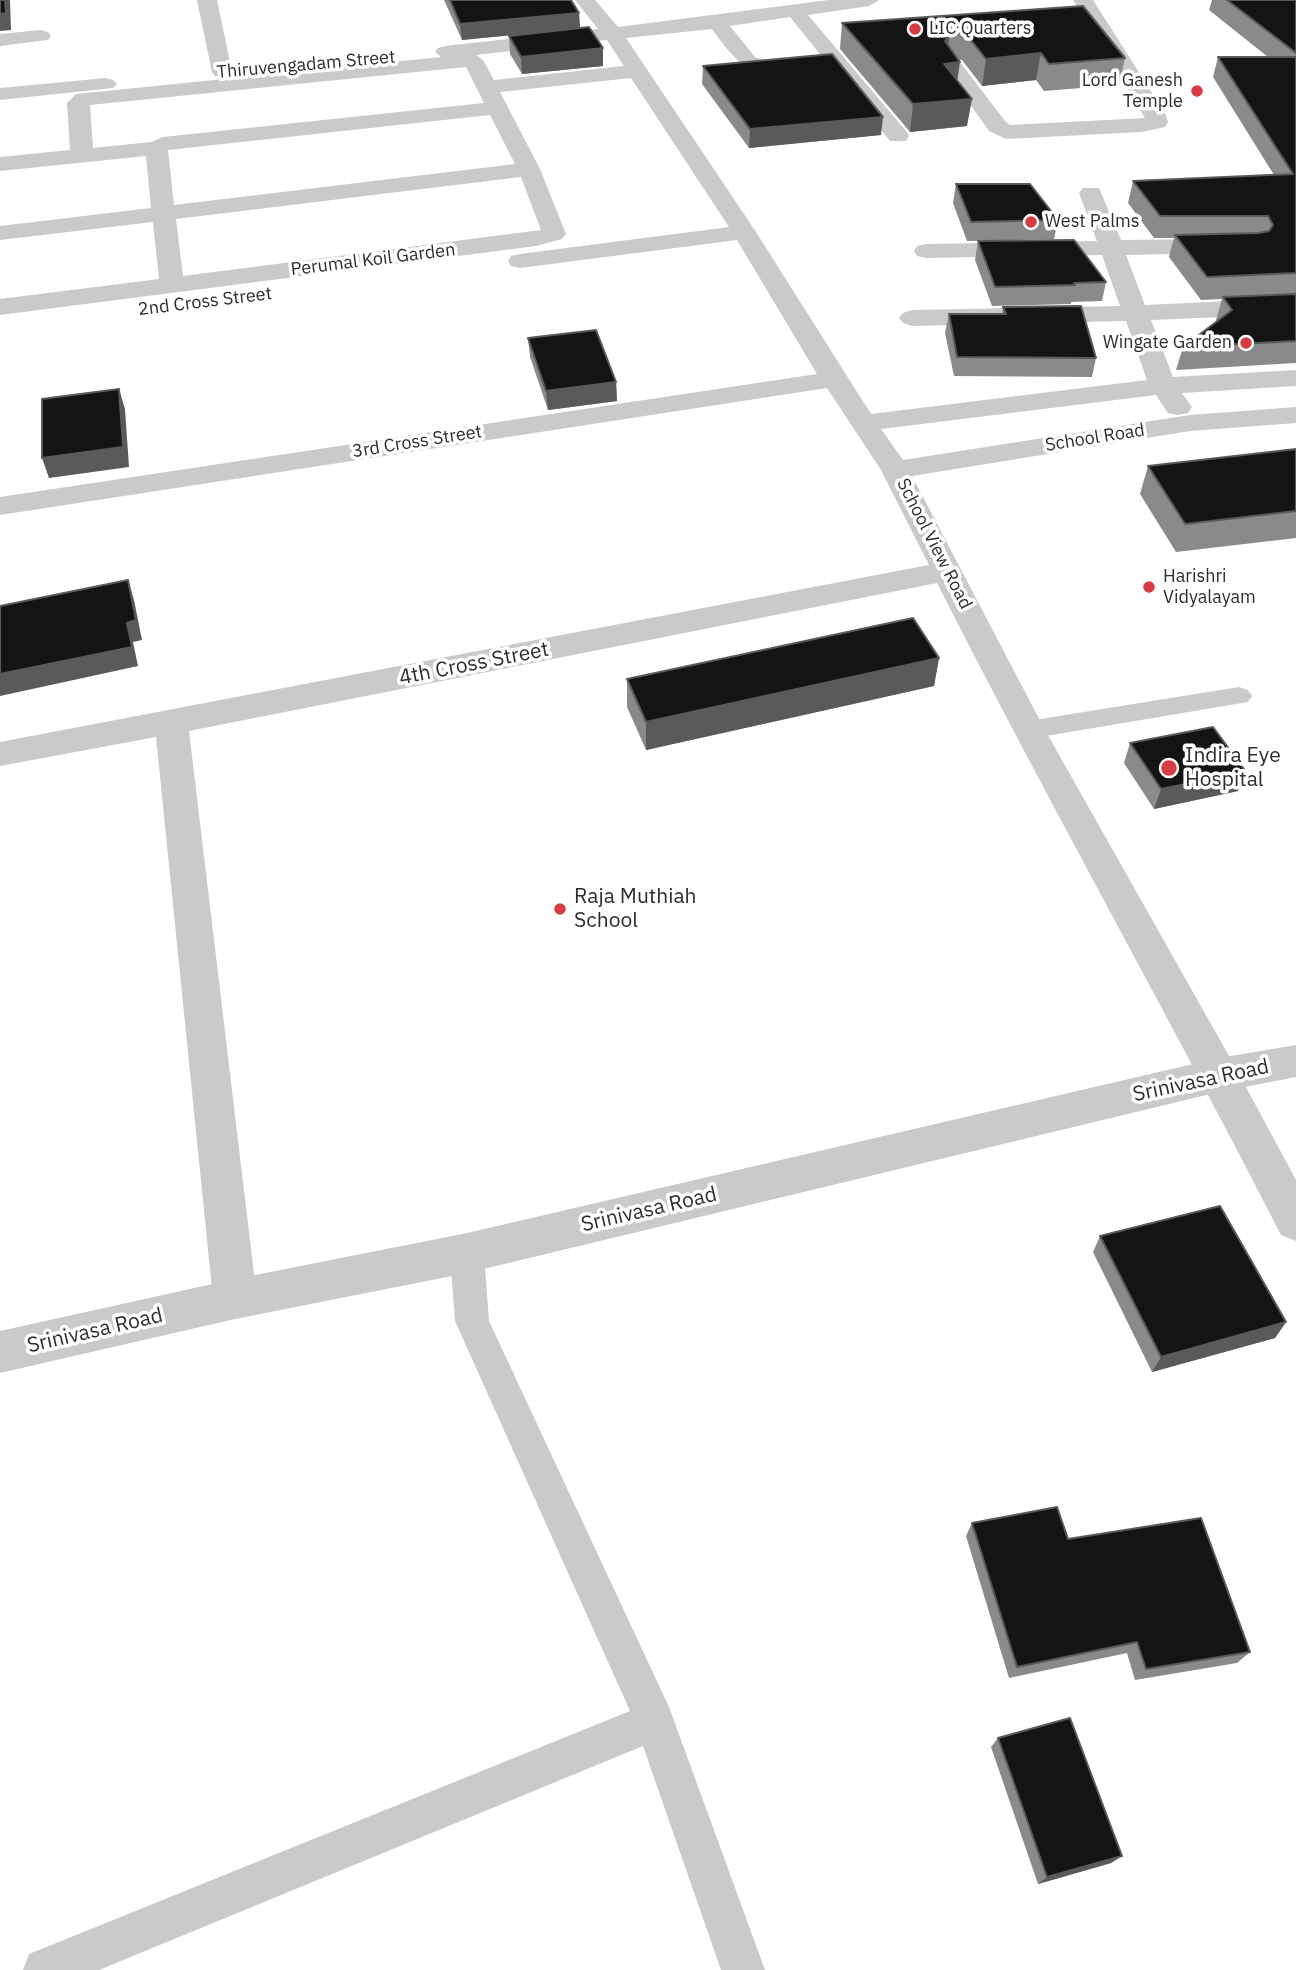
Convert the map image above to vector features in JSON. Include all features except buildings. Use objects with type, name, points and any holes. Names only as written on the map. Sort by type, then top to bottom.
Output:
[{"type":"street","points":[[207,0],[222,72]]},
{"type":"street","points":[[585,0],[613,34]]},
{"type":"street","name":"Thiruvengadam Street","points":[[0,94],[613,34],[869,0]]},
{"type":"street","points":[[953,65],[997,126],[1006,132],[1157,122],[1083,0]]},
{"type":"street","points":[[795,11],[898,136]]},
{"type":"street","points":[[717,22],[749,64],[760,68],[836,61]]},
{"type":"street","name":"School View Road","points":[[613,34],[744,232],[834,379],[895,470],[1028,730],[1219,1075]]},
{"type":"street","points":[[0,40],[41,36]]},
{"type":"street","name":"Perumal Koil Garden","points":[[0,307],[550,237],[554,234],[529,169],[473,60],[84,99],[78,103],[82,156]]},
{"type":"street","points":[[0,164],[156,148],[163,144],[491,97],[636,71]]},
{"type":"street","points":[[156,148],[172,285]]},
{"type":"street","points":[[0,233],[529,169]]},
{"type":"street","points":[[1091,192],[1163,386],[1190,423]]},
{"type":"street","name":"2nd Cross Street","points":[[0,329],[744,232]]},
{"type":"street","points":[[926,251],[1252,246]]},
{"type":"street","points":[[912,318],[1296,306]]},
{"type":"street","points":[[863,423],[1163,386],[1296,378]]},
{"type":"street","name":"3rd Cross Street","points":[[0,506],[834,379]]},
{"type":"street","name":"School Road","points":[[895,470],[1190,423],[1296,415]]},
{"type":"street","name":"4th Cross Street","points":[[0,754],[948,571]]},
{"type":"street","points":[[171,723],[234,1299]]},
{"type":"street","name":"Srinivasa Road","points":[[0,1352],[234,1299],[467,1253],[1219,1075],[1296,1061]]},
{"type":"street","points":[[1219,1075],[1296,1222]]},
{"type":"lane","points":[[1028,730],[1239,696]]},
{"type":"lane","points":[[467,1253],[472,1321],[655,1721],[743,1970]]},
{"type":"lane","points":[[45,1970],[655,1721]]},
{"type":"place","name":"LIC Quarters","points":[[915,29]]},
{"type":"place","name":"Lord Ganesh Temple","points":[[1197,91]]},
{"type":"place","name":"West Palms","points":[[1031,222]]},
{"type":"place","name":"Wingate Garden","points":[[1246,343]]},
{"type":"place","name":"Harishri Vidyalayam","points":[[1149,587]]},
{"type":"place","name":"Indira Eye Hospital","points":[[1169,768]]},
{"type":"place","name":"Raja Muthiah School","points":[[560,909]]}]
